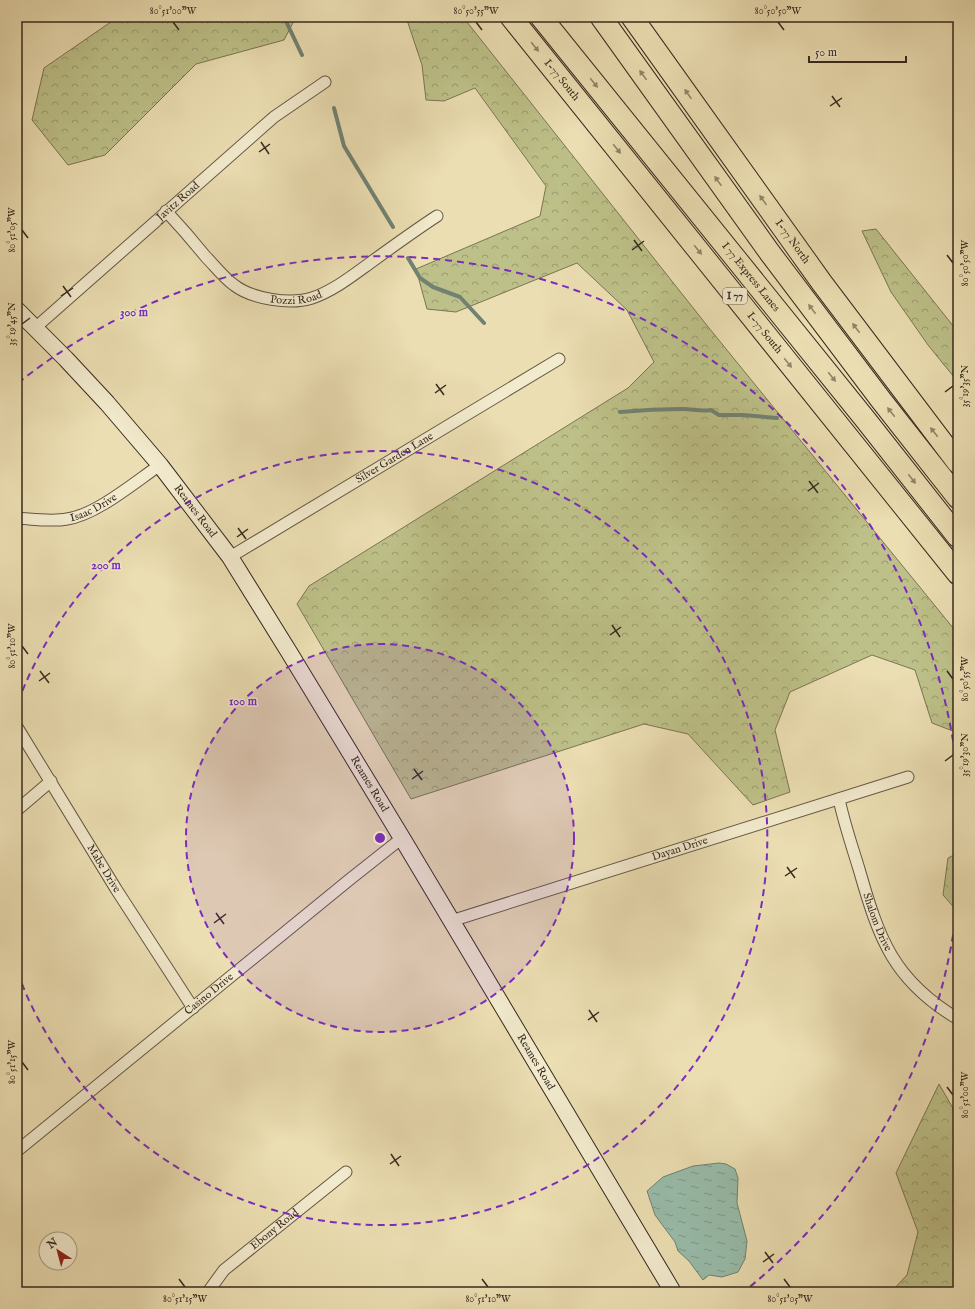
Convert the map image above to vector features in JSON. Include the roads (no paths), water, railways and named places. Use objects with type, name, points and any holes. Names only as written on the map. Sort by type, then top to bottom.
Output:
[{"type":"highway","name":"I-77 South","points":[[511,17],[958,574]]},
{"type":"highway","name":"I 77 Express Lanes","points":[[541,17],[865,419],[958,538]]},
{"type":"highway","points":[[554,17],[570,52]]},
{"type":"highway","points":[[601,17],[770,253],[958,498]]},
{"type":"highway","name":"I-77 North","points":[[632,17],[822,283],[958,463]]},
{"type":"main road","name":"Reames Road","points":[[17,310],[107,403],[160,465],[230,557],[402,838],[673,1292]]},
{"type":"street","name":"Javitz Road","points":[[36,328],[166,211],[274,117],[325,82]]},
{"type":"street","name":"Pozzi Road","points":[[166,211],[233,285],[245,292],[260,297],[280,300],[312,298],[329,290],[436,216]]},
{"type":"street","name":"Silver Garden Lane","points":[[230,557],[559,359]]},
{"type":"street","name":"Isaac Drive","points":[[17,518],[58,520],[78,516],[106,501],[160,465]]},
{"type":"street","name":"Mabe Drive","points":[[17,727],[116,889],[193,1008]]},
{"type":"street","name":"Dayan Drive","points":[[451,921],[908,777]]},
{"type":"street","points":[[17,810],[51,781]]},
{"type":"street","name":"Shalom Drive","points":[[839,799],[865,891],[880,935],[892,958],[906,977],[920,992],[938,1007],[958,1019]]},
{"type":"street","name":"Casino Drive","points":[[17,1151],[162,1031],[193,1008],[402,838]]},
{"type":"street","name":"Ebony Road","points":[[208,1292],[224,1270],[322,1193],[346,1172]]},
{"type":"water","points":[[719,1163],[726,1164],[735,1169],[738,1178],[737,1203],[747,1241],[745,1259],[738,1272],[722,1277],[709,1275],[703,1280],[689,1261],[678,1251],[675,1242],[655,1215],[647,1191],[663,1177],[693,1166]]},
{"type":"waterway","points":[[284,17],[302,55]]},
{"type":"waterway","points":[[334,108],[344,146],[393,227]]},
{"type":"waterway","points":[[408,258],[420,278],[433,287],[460,297],[484,323]]},
{"type":"waterway","points":[[620,412],[686,409],[704,411],[711,410],[719,415],[743,415],[777,418]]}]
